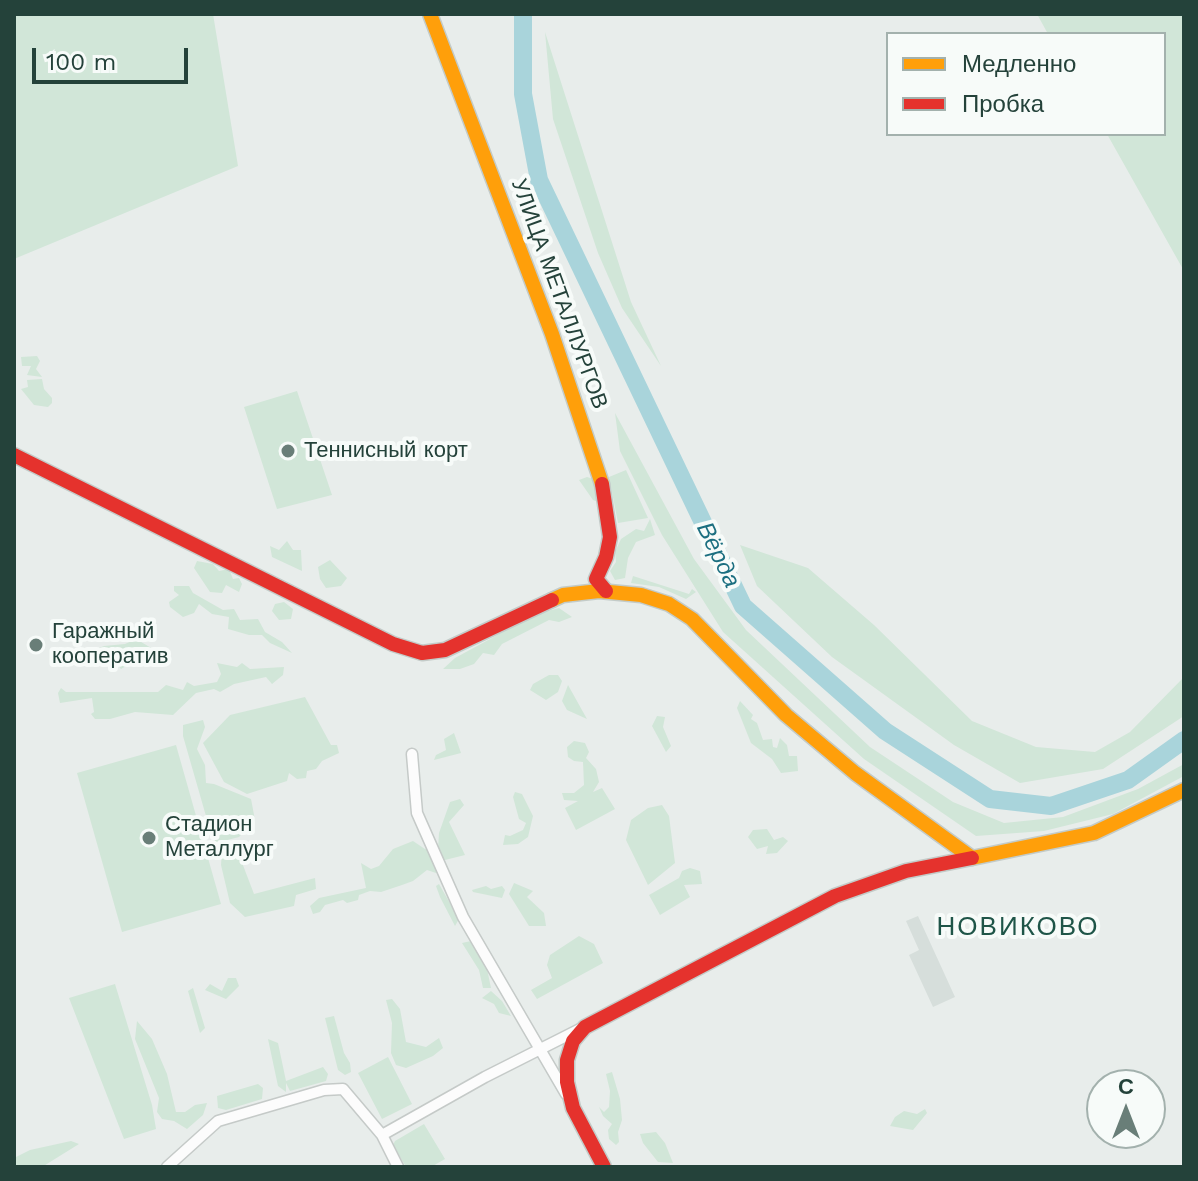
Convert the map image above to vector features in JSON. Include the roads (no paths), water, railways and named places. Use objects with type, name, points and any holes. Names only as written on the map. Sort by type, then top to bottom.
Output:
[{"type":"street","name":"УЛИЦА МЕТАЛЛУРГОВ","points":[[430,14],[552,334],[604,489],[610,537],[606,557],[596,579],[606,591]]},
{"type":"street","points":[[14,455],[393,644],[422,653],[445,650],[563,595],[606,591],[641,595],[669,604],[692,619],[786,715],[855,773],[972,858]]},
{"type":"street","points":[[412,754],[417,813],[463,917],[541,1049],[604,1167]]},
{"type":"street","points":[[382,1135],[835,896],[906,871],[1094,833],[1184,790]]},
{"type":"street","points":[[573,1108],[567,1082],[567,1060],[573,1041],[585,1027]]},
{"type":"street","points":[[167,1167],[218,1121],[324,1090],[343,1089],[382,1135],[398,1167]]},
{"type":"waterway","name":"Вёрда","points":[[523,14],[523,94],[539,180],[743,606],[885,731],[990,799],[1051,806],[1128,780],[1184,740]]},
{"type":"place","name":"Теннисный корт","points":[[288,451]]},
{"type":"place","name":"Гаражный кооператив","points":[[36,645]]},
{"type":"place","name":"Стадион Металлург","points":[[149,838]]},
{"type":"district","name":"НОВИКОВО","points":[[1018,927]]}]
